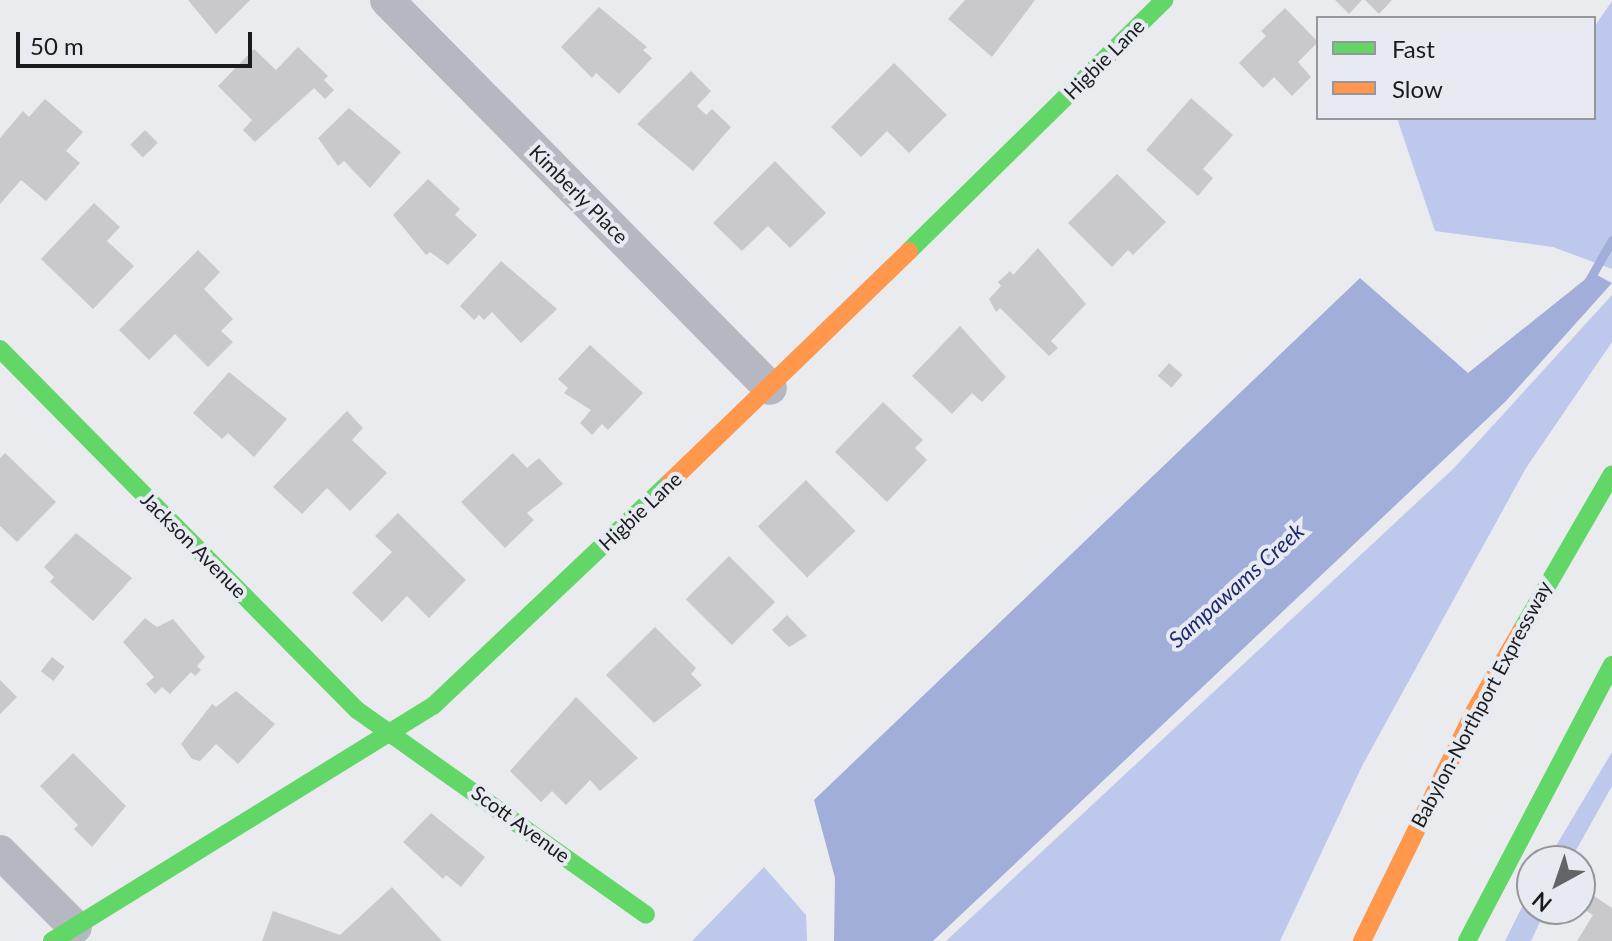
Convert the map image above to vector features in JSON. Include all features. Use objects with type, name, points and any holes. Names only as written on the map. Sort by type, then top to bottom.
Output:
[{"type":"street","name":"Kimberly Place","points":[[387,0],[770,388]]},
{"type":"street","name":"Higbie Lane","points":[[63,934],[395,734],[433,706],[770,388],[1160,1]]},
{"type":"street","name":"Jackson Avenue","points":[[0,349],[357,710],[395,734]]},
{"type":"street","name":"Babylon-Northport Expressway","points":[[1362,941],[1474,712],[1612,474]]},
{"type":"street","points":[[1467,941],[1612,665]]},
{"type":"street","name":"Scott Avenue","points":[[395,734],[646,915]]},
{"type":"street","points":[[0,852],[63,934]]},
{"type":"shaded area","points":[[1612,1],[1612,269],[1553,247],[1435,231],[1398,120],[1596,120],[1596,24]]},
{"type":"shaded area","points":[[1612,295],[1612,342],[1526,468],[1362,766],[1280,941],[946,941],[1454,468]]},
{"type":"shaded area","points":[[1612,752],[1612,786],[1579,845],[1557,845]]},
{"type":"shaded area","points":[[764,867],[806,915],[807,941],[692,941]]},
{"type":"shaded area","points":[[1516,919],[1516,925],[1538,925],[1531,941],[1505,941]]},
{"type":"water","points":[[1593,273],[1612,283],[1506,401],[933,941],[834,941],[835,878],[814,800],[1360,278],[1468,373]]},
{"type":"building","points":[[188,0],[250,0],[216,34]]},
{"type":"building","points":[[965,0],[1035,0],[992,57],[948,19]]},
{"type":"building","points":[[1335,0],[1362,0],[1349,14]]},
{"type":"building","points":[[1365,0],[1392,0],[1379,14]]},
{"type":"building","points":[[599,7],[647,47],[643,50],[652,58],[619,94],[596,73],[592,78],[561,47]]},
{"type":"building","points":[[1285,8],[1316,40],[1316,44],[1298,62],[1311,77],[1292,96],[1274,77],[1263,88],[1239,63],[1266,36],[1261,31]]},
{"type":"building","points":[[298,47],[328,76],[324,80],[334,90],[325,99],[314,88],[255,142],[243,130],[252,120],[218,86],[254,49],[276,70]]},
{"type":"building","points":[[894,63],[947,115],[909,153],[887,131],[861,157],[831,127]]},
{"type":"building","points":[[691,71],[711,91],[697,106],[706,115],[712,109],[731,127],[693,171],[637,124]]},
{"type":"building","points":[[1191,98],[1233,135],[1203,169],[1213,178],[1198,196],[1146,150]]},
{"type":"building","points":[[45,99],[83,132],[66,151],[80,163],[46,201],[21,180],[0,204],[0,138],[23,111],[29,117]]},
{"type":"building","points":[[349,108],[401,152],[370,188],[344,161],[338,166],[318,138]]},
{"type":"building","points":[[145,130],[158,143],[143,158],[130,145]]},
{"type":"building","points":[[775,161],[826,213],[790,248],[768,226],[742,251],[713,223]]},
{"type":"building","points":[[1117,174],[1166,222],[1133,255],[1128,250],[1112,267],[1068,223]]},
{"type":"building","points":[[428,179],[460,209],[455,215],[477,235],[448,265],[430,252],[426,255],[393,215]]},
{"type":"building","points":[[94,203],[120,227],[107,241],[134,266],[93,309],[41,259]]},
{"type":"building","points":[[1038,248],[1086,304],[1051,341],[1058,348],[1049,356],[1000,308],[996,312],[989,299],[1001,286],[998,282],[1010,271],[1013,275]]},
{"type":"building","points":[[198,250],[220,272],[204,289],[233,319],[221,331],[233,342],[208,367],[175,334],[149,360],[119,330]]},
{"type":"building","points":[[501,261],[557,309],[521,343],[492,312],[484,320],[479,315],[474,320],[460,306]]},
{"type":"building","points":[[960,326],[1006,377],[982,402],[972,393],[952,414],[912,376]]},
{"type":"building","points":[[590,345],[643,393],[608,430],[602,424],[592,435],[580,423],[591,410],[564,393],[568,388],[558,379]]},
{"type":"building","points":[[1169,363],[1183,375],[1171,388],[1158,376]]},
{"type":"building","points":[[229,372],[287,419],[254,457],[228,433],[222,439],[193,413]]},
{"type":"building","points":[[883,402],[923,440],[915,448],[927,460],[887,502],[835,452]]},
{"type":"building","points":[[347,411],[363,428],[352,440],[387,473],[350,511],[327,488],[302,514],[273,487]]},
{"type":"building","points":[[5,453],[56,502],[17,542],[0,526],[0,458]]},
{"type":"building","points":[[513,453],[527,468],[539,458],[563,484],[527,513],[534,520],[505,548],[461,502]]},
{"type":"building","points":[[806,480],[855,531],[807,578],[758,527]]},
{"type":"building","points":[[398,513],[466,580],[429,618],[407,596],[382,622],[352,593],[392,552],[375,536]]},
{"type":"building","points":[[76,533],[132,578],[93,621],[50,582],[54,577],[44,567]]},
{"type":"building","points":[[729,556],[775,602],[732,645],[686,599]]},
{"type":"building","points":[[787,615],[807,636],[789,647],[772,630]]},
{"type":"building","points":[[145,618],[157,627],[173,619],[205,657],[197,666],[201,670],[195,676],[191,672],[170,694],[162,687],[155,694],[146,684],[154,677],[123,642]]},
{"type":"building","points":[[655,627],[696,668],[691,674],[702,685],[654,723],[606,675]]},
{"type":"building","points":[[52,657],[65,667],[54,681],[41,671]]},
{"type":"building","points":[[0,680],[17,697],[0,714]]},
{"type":"building","points":[[236,691],[275,724],[238,764],[216,744],[200,761],[192,759],[181,744],[212,704],[216,707]]},
{"type":"building","points":[[576,697],[638,758],[600,791],[590,780],[566,805],[552,791],[541,802],[510,771]]},
{"type":"building","points":[[73,753],[126,806],[92,847],[74,829],[78,825],[40,786]]},
{"type":"building","points":[[431,813],[485,857],[461,887],[446,875],[443,879],[403,842]]},
{"type":"building","points":[[392,887],[442,941],[262,941],[273,911],[340,935]]},
{"type":"building","points":[[1596,897],[1612,908],[1612,941],[1577,941],[1587,925],[1596,925]]},
{"type":"waterway","name":"Sampawams Creek","points":[[1588,282],[1612,240]]},
{"type":"traffic: fast","points":[[909,251],[1164,0]]},
{"type":"traffic: fast","points":[[0,349],[357,710],[646,915]]},
{"type":"traffic: fast","points":[[1521,631],[1612,474]]},
{"type":"traffic: fast","points":[[52,941],[433,706],[670,482]]},
{"type":"traffic: fast","points":[[1467,941],[1612,665]]},
{"type":"traffic: slow","points":[[670,482],[909,251]]},
{"type":"traffic: slow","points":[[1362,941],[1474,712],[1521,631]]}]
